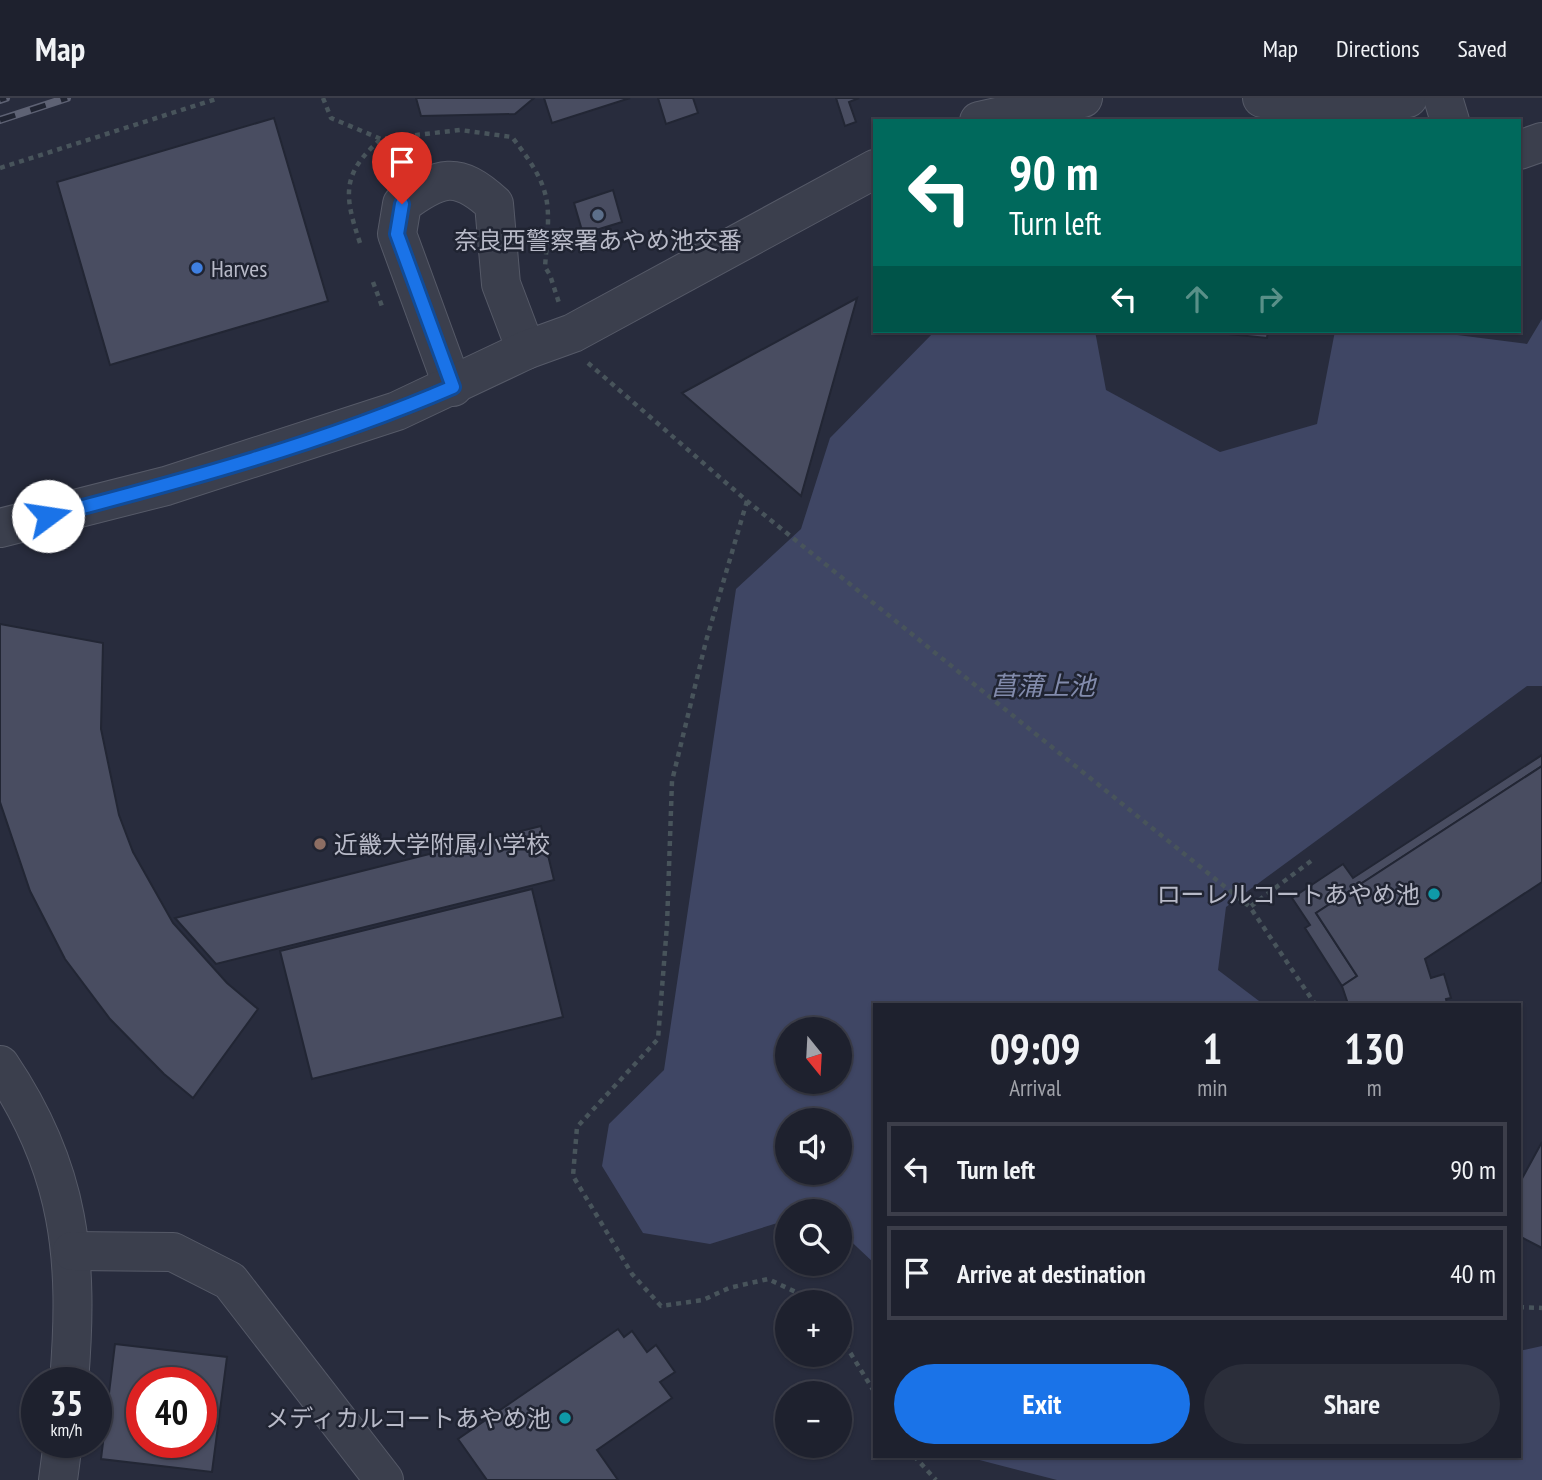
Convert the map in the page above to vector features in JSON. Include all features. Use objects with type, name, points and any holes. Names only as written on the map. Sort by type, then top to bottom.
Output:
[{"type":"street","points":[[988,119],[1083,98]]},
{"type":"street","points":[[1262,98],[1337,110],[1408,98]]},
{"type":"street","points":[[1443,98],[1449,119]]},
{"type":"street","points":[[1521,149],[1542,142]]},
{"type":"street","points":[[0,528],[166,486],[397,411],[597,320],[873,170]]},
{"type":"street","points":[[453,387],[397,234],[402,204],[432,182],[471,183],[494,204],[501,284],[526,350]]},
{"type":"street","points":[[0,1065],[23,1100],[44,1143],[60,1188],[72,1251],[73,1331],[70,1367]]},
{"type":"street","points":[[72,1251],[173,1252],[230,1282],[384,1480]]},
{"type":"street","points":[[58,1480],[61,1458]]},
{"type":"path","points":[[0,168],[219,98]]},
{"type":"path","points":[[586,362],[747,501],[1250,907],[1314,1003]]},
{"type":"path","points":[[747,501],[706,641],[672,781],[667,925],[657,1039],[578,1127],[573,1176],[632,1274],[661,1306],[703,1300],[729,1288],[768,1279],[791,1290]]},
{"type":"path","points":[[1250,907],[1311,861]]},
{"type":"path","points":[[1521,1307],[1542,1307]]},
{"type":"path","points":[[852,1356],[873,1391]]},
{"type":"path","points":[[916,1458],[936,1480]]},
{"type":"water","name":"菖蒲上池","points":[[1542,319],[1542,686],[1527,686],[1226,907],[1218,970],[1262,1003],[873,1003],[873,1262],[852,1242],[852,1199],[775,1199],[775,1224],[710,1244],[643,1233],[602,1166],[609,1124],[664,1070],[736,589],[801,529],[830,438],[933,333],[1095,333],[1106,390],[1220,452],[1317,424],[1335,333],[1442,333],[1527,344]]},
{"type":"water","points":[[1542,1346],[1542,1480],[1057,1480],[972,1458],[1521,1458],[1521,1351]]},
{"type":"building","points":[[416,98],[534,98],[515,114],[421,116]]},
{"type":"building","points":[[544,98],[630,98],[552,123]]},
{"type":"building","points":[[658,98],[693,98],[698,113],[666,124]]},
{"type":"building","points":[[836,98],[859,98],[849,102],[856,122],[845,126]]},
{"type":"building","points":[[274,118],[328,301],[110,365],[57,182]]},
{"type":"building","points":[[613,190],[622,222],[583,234],[574,203]]},
{"type":"building","points":[[857,298],[801,496],[682,393]]},
{"type":"building","points":[[1218,333],[1268,333],[1267,338]]},
{"type":"building","points":[[0,624],[103,643],[101,729],[119,815],[133,852],[173,923],[227,983],[258,1009],[193,1098],[164,1074],[110,1019],[65,959],[30,891],[0,802]]},
{"type":"building","points":[[1542,755],[1542,766],[1316,913],[1357,976],[1342,986],[1305,928],[1310,925],[1292,898],[1343,864],[1353,878]]},
{"type":"building","name":"ローレルコートあやめ池","points":[[1542,766],[1542,882],[1425,959],[1431,978],[1444,974],[1451,998],[1446,999],[1447,1003],[1348,1003],[1342,986],[1357,976],[1316,913]]},
{"type":"building","points":[[541,826],[554,880],[216,964],[175,918]]},
{"type":"building","points":[[532,889],[563,1017],[312,1079],[280,951]]},
{"type":"building","points":[[1542,1142],[1542,1248],[1521,1237],[1521,1180]]},
{"type":"building","name":"メディカルコートあやめ池","points":[[618,1329],[624,1337],[632,1331],[647,1352],[656,1345],[675,1372],[660,1382],[672,1398],[597,1450],[618,1480],[487,1480],[458,1439]]},
{"type":"building","points":[[115,1344],[227,1357],[217,1434],[217,1367],[126,1367],[126,1458],[214,1458],[212,1472],[101,1459],[112,1458],[112,1369]]},
{"type":"railway","points":[[0,100],[6,98]]},
{"type":"railway","points":[[0,120],[67,98]]},
{"type":"place","name":"奈良西警察署あやめ池交番","points":[[598,215]]},
{"type":"place","name":"Harves","points":[[197,268]]},
{"type":"place","name":"近畿大学附属小学校","points":[[320,844]]},
{"type":"place","name":"ローレルコートあやめ池","points":[[1434,894]]},
{"type":"place","name":"メディカルコートあやめ池","points":[[565,1418]]},
{"type":"route","points":[[48,516],[166,486],[397,411],[453,387],[405,262],[397,234],[402,204]]}]
